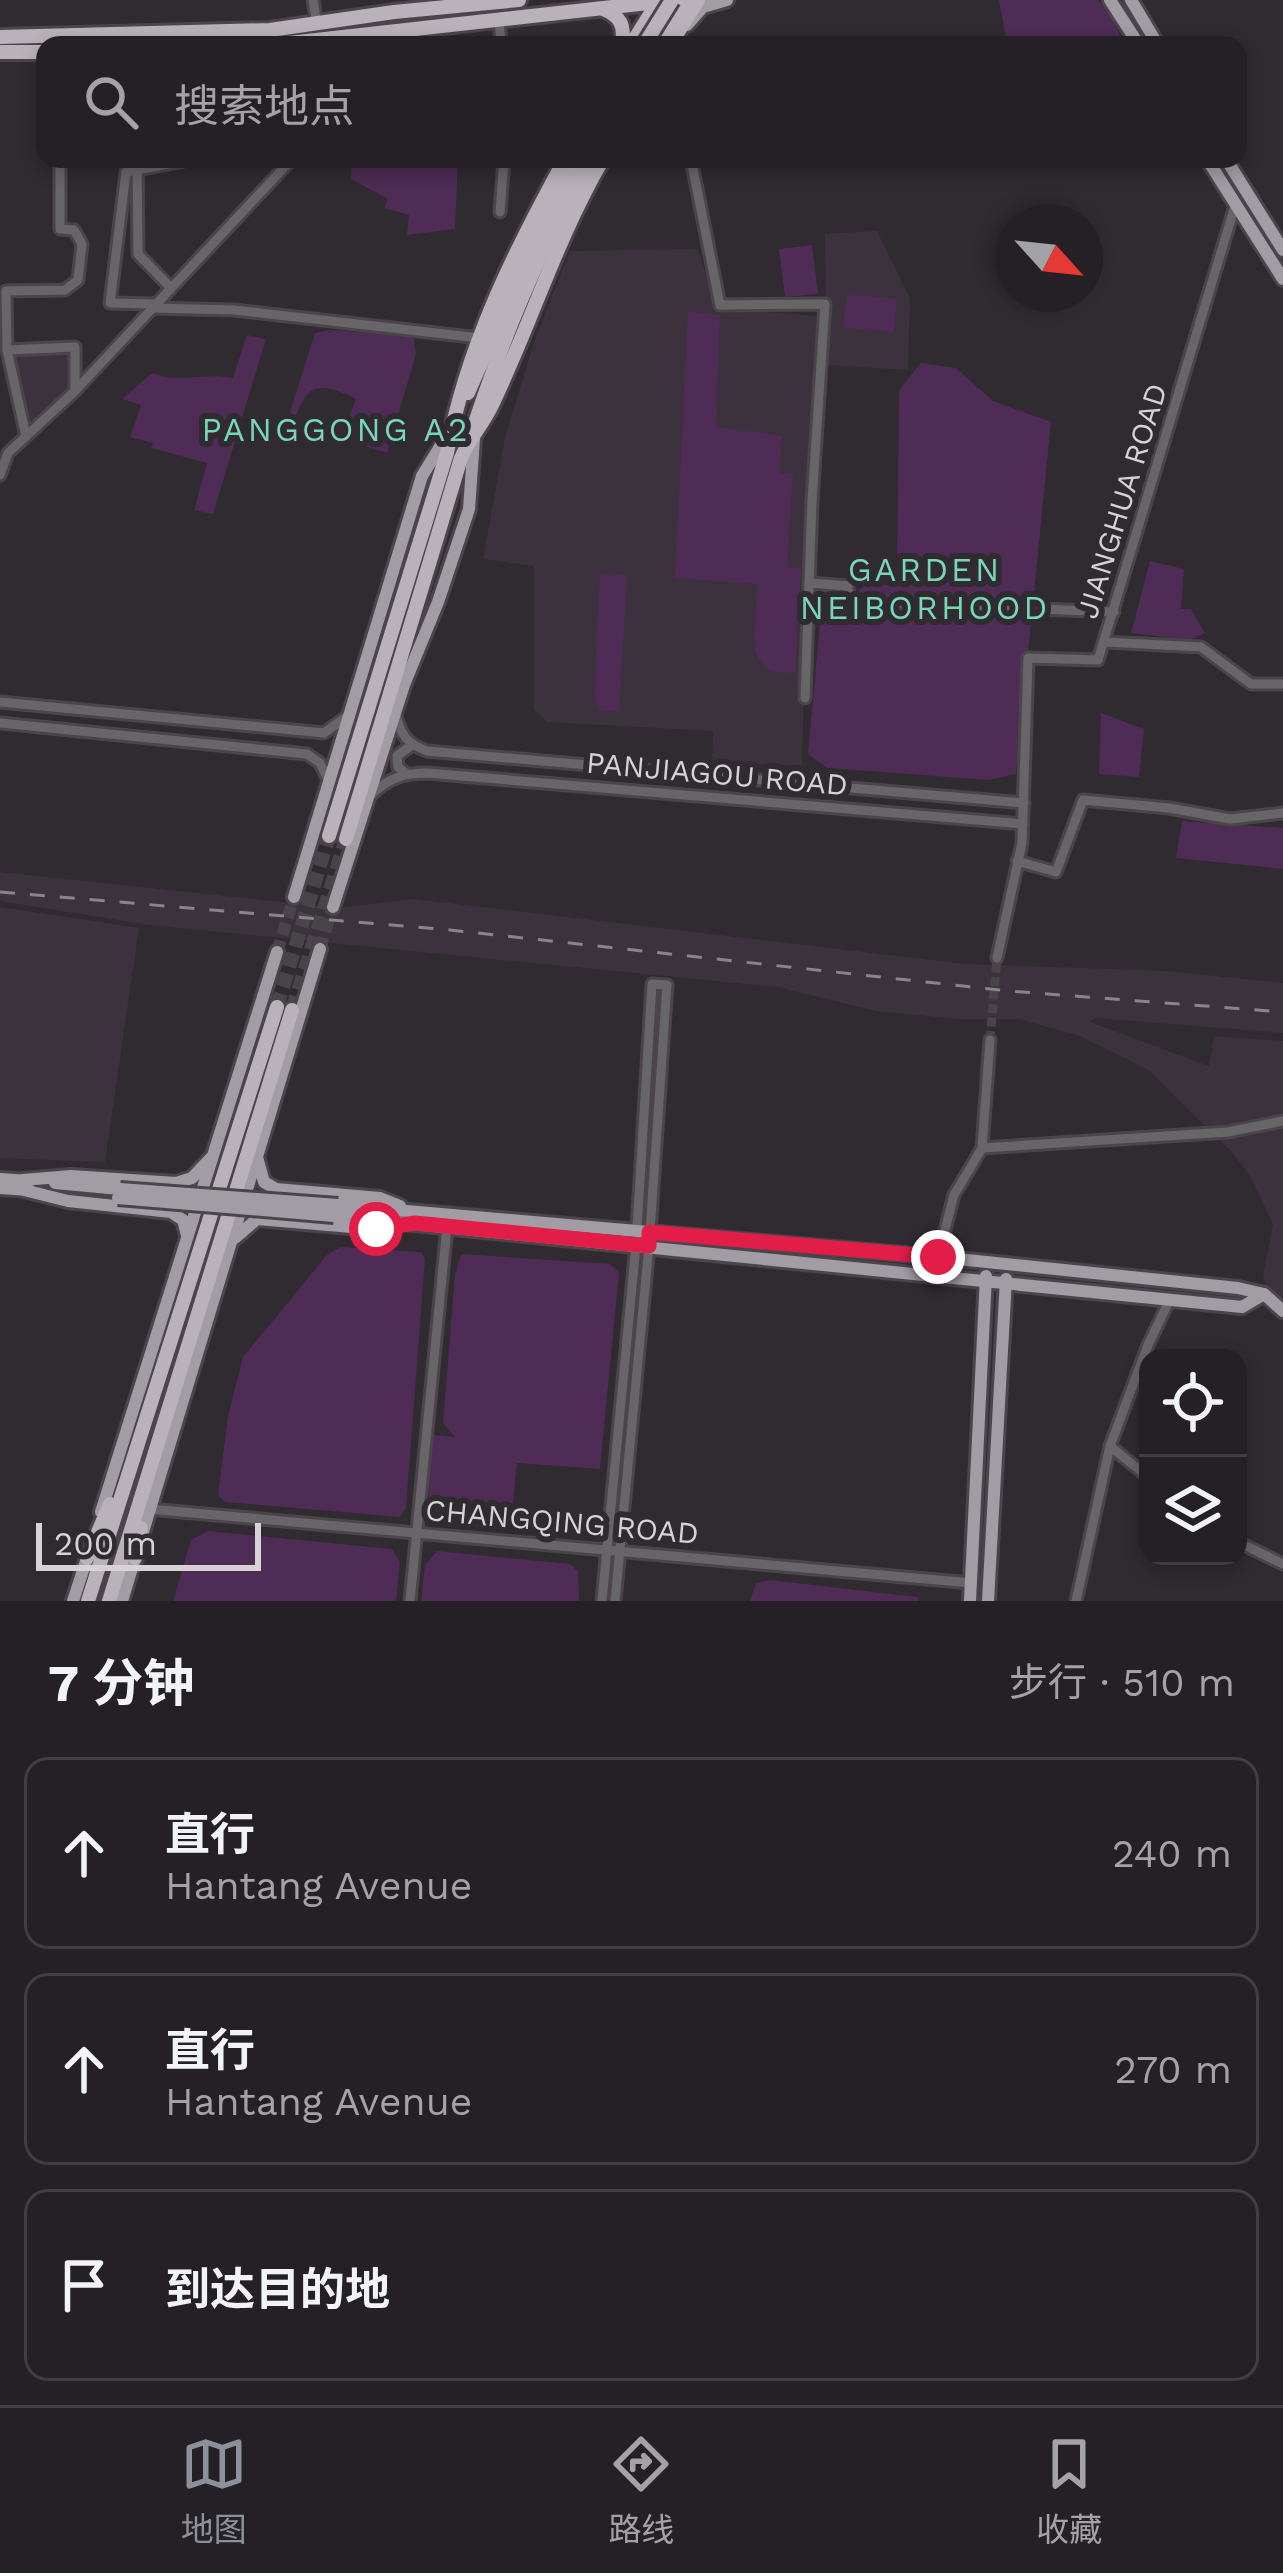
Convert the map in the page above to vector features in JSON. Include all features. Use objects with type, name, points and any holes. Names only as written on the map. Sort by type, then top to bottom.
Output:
[{"type":"highway","points":[[304,36],[394,12],[519,0]]},
{"type":"highway","points":[[664,36],[687,0]]},
{"type":"highway","points":[[679,36],[698,0]]},
{"type":"highway","points":[[49,36],[393,29],[666,1]]},
{"type":"highway","points":[[638,36],[666,1]]},
{"type":"highway","points":[[648,36],[666,1]]},
{"type":"highway","points":[[603,8],[616,14],[622,36]]},
{"type":"highway","points":[[0,37],[36,36]]},
{"type":"highway","points":[[0,52],[36,52]]},
{"type":"highway","points":[[328,836],[372,669],[452,428],[456,401],[525,233],[560,168]]},
{"type":"highway","points":[[346,839],[473,433],[491,357],[539,231],[573,168]]},
{"type":"highway","points":[[452,428],[586,168]]},
{"type":"highway","points":[[473,433],[488,413],[552,258],[597,168]]},
{"type":"highway","points":[[88,1601],[284,1008],[159,1445],[109,1601]]},
{"type":"highway","points":[[87,1558],[138,1439]]},
{"type":"highway","points":[[135,1558],[159,1445]]},
{"type":"main road","points":[[681,36],[704,7],[727,0]]},
{"type":"main road","points":[[1110,0],[1133,36]]},
{"type":"main road","points":[[1131,0],[1153,36]]},
{"type":"main road","points":[[1212,168],[1283,279]]},
{"type":"main road","points":[[1232,168],[1283,250]]},
{"type":"main road","points":[[334,907],[395,713],[469,508],[473,433]]},
{"type":"main road","points":[[294,897],[349,715],[372,669]]},
{"type":"main road","points":[[122,1601],[320,949]]},
{"type":"main road","points":[[73,1601],[278,952]]},
{"type":"main road","points":[[0,1188],[70,1176],[176,1183],[206,1166],[218,1147]]},
{"type":"main road","points":[[256,1155],[264,1182],[276,1189]]},
{"type":"main road","points":[[0,1179],[68,1201],[171,1213],[183,1220],[187,1242]]},
{"type":"main road","points":[[171,1213],[187,1202],[188,1193],[176,1183]]},
{"type":"main road","points":[[23,1185],[642,1239],[1242,1307],[1264,1294]]},
{"type":"main road","points":[[270,1218],[261,1214],[254,1201],[265,1189],[380,1198],[416,1218],[447,1227],[938,1257],[1264,1294],[1283,1311]]},
{"type":"main road","points":[[228,1250],[240,1230],[257,1219],[376,1229],[416,1218]]},
{"type":"main road","points":[[970,1601],[986,1262]]},
{"type":"main road","points":[[988,1601],[1007,1264]]},
{"type":"street","points":[[313,0],[318,32]]},
{"type":"street","points":[[499,18],[500,36]]},
{"type":"street","points":[[410,36],[424,26]]},
{"type":"street","points":[[26,436],[7,350],[6,291],[64,290],[79,280],[82,244],[74,230],[61,229],[60,168]]},
{"type":"street","points":[[132,168],[126,172],[110,303],[234,310],[479,338]]},
{"type":"street","points":[[137,168],[138,254],[171,288]]},
{"type":"street","points":[[0,475],[8,453],[75,391],[284,168]]},
{"type":"street","points":[[500,212],[502,168]]},
{"type":"street","points":[[693,168],[720,305],[825,304],[806,698]]},
{"type":"street","name":"JIANGHUA ROAD","points":[[997,958],[1023,824],[1028,658],[1098,660],[1235,206]]},
{"type":"street","points":[[7,350],[75,347],[75,391]]},
{"type":"street","points":[[810,583],[848,586],[848,601],[1114,612]]},
{"type":"street","points":[[1105,642],[1201,647],[1250,684],[1283,684]]},
{"type":"street","points":[[0,702],[324,733],[349,715]]},
{"type":"street","points":[[368,798],[384,783],[406,773],[398,767],[397,756],[412,746],[401,735],[395,713]]},
{"type":"street","points":[[0,723],[307,754],[320,763],[329,782]]},
{"type":"street","points":[[307,754],[314,748],[310,732]]},
{"type":"street","name":"PANJIAGOU ROAD","points":[[412,746],[1024,803]]},
{"type":"street","name":"PANJIAGOU ROAD","points":[[406,773],[1023,824]]},
{"type":"street","points":[[1017,861],[1056,872],[1083,800],[1230,819],[1283,813]]},
{"type":"street","points":[[602,1601],[642,1239],[667,985],[652,984],[642,1239],[616,1601]]},
{"type":"street","points":[[938,1257],[954,1195],[982,1148],[991,1040]]},
{"type":"street","points":[[982,1148],[1228,1132],[1283,1121]]},
{"type":"street","points":[[410,1601],[447,1227]]},
{"type":"street","points":[[1076,1601],[1110,1446],[1170,1299]]},
{"type":"street","points":[[1110,1446],[1139,1470]]},
{"type":"street","name":"CHANGQING ROAD","points":[[149,1509],[971,1583]]},
{"type":"street","points":[[1247,1546],[1283,1564]]},
{"type":"shaded area","points":[[999,0],[1098,0],[1120,36],[1005,36]]},
{"type":"shaded area","points":[[352,168],[458,168],[455,229],[407,235],[409,215],[384,208],[388,199],[351,179]]},
{"type":"shaded area","points":[[877,231],[910,299],[908,370],[827,365],[825,234]]},
{"type":"shaded area","points":[[812,245],[818,294],[785,297],[779,249]]},
{"type":"shaded area","points":[[698,249],[717,308],[818,316],[802,766],[712,762],[713,731],[547,722],[534,710],[534,566],[483,559],[505,438],[534,342],[570,251]]},
{"type":"shaded area","points":[[847,294],[897,299],[894,332],[843,328]]},
{"type":"shaded area","points":[[688,312],[720,315],[716,427],[782,436],[779,473],[793,474],[787,567],[801,568],[795,672],[777,672],[758,657],[754,630],[758,584],[675,578]]},
{"type":"shaded area","points":[[331,330],[414,339],[416,354],[387,453],[340,438],[356,399],[327,388],[310,392],[289,435],[283,434],[315,333]]},
{"type":"shaded area","points":[[247,335],[266,339],[213,514],[194,510],[207,463],[151,448],[153,443],[130,437],[141,405],[122,399],[152,373],[171,378],[233,378]]},
{"type":"shaded area","points":[[72,351],[71,390],[26,430],[11,354]]},
{"type":"shaded area","points":[[921,363],[956,368],[993,401],[1051,422],[1016,774],[989,780],[827,768],[808,754],[823,590],[856,593],[865,585],[897,585],[899,390]]},
{"type":"shaded area","points":[[1150,561],[1184,569],[1181,609],[1191,609],[1205,633],[1189,640],[1131,633]]},
{"type":"shaded area","points":[[600,573],[627,576],[619,712],[600,710],[594,700]]},
{"type":"shaded area","points":[[1101,713],[1144,729],[1139,777],[1099,774]]},
{"type":"shaded area","points":[[1182,821],[1283,828],[1283,869],[1176,858]]},
{"type":"shaded area","points":[[0,872],[339,908],[414,899],[965,964],[1167,971],[1283,983],[1283,1033],[1095,1018],[1090,1022],[1209,1066],[1214,1036],[1283,1041],[1283,1304],[1269,1292],[1263,1276],[1273,1224],[1250,1176],[1231,1151],[1147,1069],[1080,1036],[1018,1019],[876,1011],[777,987],[149,925],[0,901]]},
{"type":"shaded area","points":[[0,907],[139,928],[105,1162],[0,1158]]},
{"type":"shaded area","points":[[341,1247],[421,1252],[425,1259],[406,1508],[400,1517],[225,1502],[218,1495],[228,1416],[243,1357],[327,1255]]},
{"type":"shaded area","points":[[461,1254],[610,1264],[619,1273],[600,1469],[517,1463],[510,1530],[439,1523],[428,1506],[431,1435],[455,1437],[443,1423],[455,1275]]},
{"type":"shaded area","points":[[207,1531],[392,1549],[400,1562],[396,1601],[173,1601],[191,1540]]},
{"type":"shaded area","points":[[437,1551],[570,1564],[578,1572],[579,1601],[421,1601],[425,1565]]},
{"type":"shaded area","points":[[770,1580],[917,1597],[919,1601],[750,1601],[756,1583]]},
{"type":"tunnel","points":[[277,1007],[329,836]]},
{"type":"tunnel","points":[[292,1010],[346,839]]},
{"type":"tunnel","points":[[277,952],[294,897]]},
{"type":"tunnel","points":[[320,949],[333,907]]},
{"type":"tunnel","points":[[990,1040],[997,958]]},
{"type":"railway","points":[[0,892],[450,930],[1009,991],[1283,1012]]},
{"type":"district","name":"PANGGONG A2","points":[[336,429]]},
{"type":"district","name":"GARDEN NEIBORHOOD","points":[[925,588]]},
{"type":"route","points":[[376,1229],[415,1223],[649,1246],[649,1232],[938,1257]]}]
